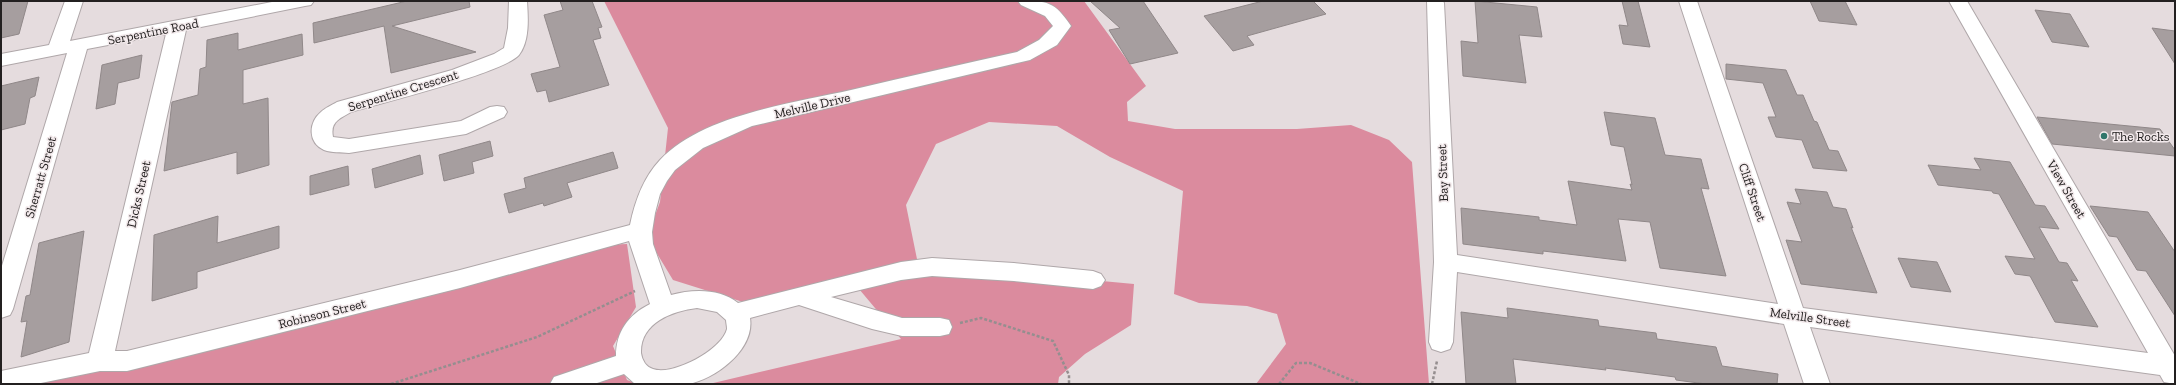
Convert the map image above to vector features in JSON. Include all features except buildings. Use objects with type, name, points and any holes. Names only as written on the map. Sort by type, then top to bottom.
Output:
[{"type":"street","points":[[57,50],[74,1]]},
{"type":"street","name":"Serpentine Road","points":[[1,60],[304,1]]},
{"type":"street","name":"Serpentine Crescent","points":[[497,112],[466,127],[349,146],[331,145],[323,140],[321,128],[327,117],[344,107],[484,65],[510,52],[516,42],[518,1]]},
{"type":"street","name":"Melville Drive","points":[[663,307],[641,243],[641,230],[645,204],[651,185],[668,164],[688,146],[712,134],[746,121],[1023,56],[1047,44],[1056,36],[1062,26],[1052,12],[1027,1]]},
{"type":"street","name":"Cliff Street","points":[[1688,1],[1817,384]]},
{"type":"street","name":"View Street","points":[[1958,1],[2173,370]]},
{"type":"street","name":"Bay Street","points":[[1435,3],[1446,262],[1441,342]]},
{"type":"street","name":"Dicks Street","points":[[100,361],[176,27]]},
{"type":"street","name":"Sherratt Street","points":[[1,309],[79,45]]},
{"type":"street","name":"Robinson Street","points":[[1,381],[100,361],[127,361],[460,279],[641,230]]},
{"type":"street","name":"Melville Street","points":[[1446,262],[1795,316],[2173,370]]},
{"type":"street","points":[[733,313],[901,271],[932,267],[1014,272],[1093,280]]},
{"type":"street","points":[[801,297],[872,320],[902,327],[940,327]]},
{"type":"street","points":[[686,300],[708,300],[727,307],[739,322],[740,332],[735,349],[722,365],[693,382],[667,383],[654,381],[643,377],[635,370],[630,362],[628,352],[634,332],[651,314],[663,307],[686,300]]},
{"type":"street","points":[[563,384],[630,362]]},
{"type":"path","points":[[391,384],[538,337],[654,282]]},
{"type":"path","points":[[940,327],[981,318],[1053,341],[1069,375],[1069,384]]},
{"type":"path","points":[[1279,384],[1296,363],[1310,363],[1361,384]]},
{"type":"shaded area","points":[[604,1],[1084,1],[1146,86],[1127,102],[1128,121],[1175,129],[1297,129],[1351,125],[1389,140],[1412,162],[1429,384],[1256,384],[1286,344],[1277,314],[1247,306],[1199,303],[1174,294],[1183,191],[1110,157],[1057,126],[989,122],[936,144],[906,205],[918,264],[1134,284],[1131,325],[1085,354],[1059,377],[1058,384],[709,384],[901,339],[854,283],[743,302],[673,280],[647,237],[660,202],[668,128]]},
{"type":"shaded area","points":[[627,244],[636,307],[613,346],[627,380],[638,384],[1,384],[1,380],[583,246]]},
{"type":"place","name":"The Rocks","points":[[2104,136]]}]
